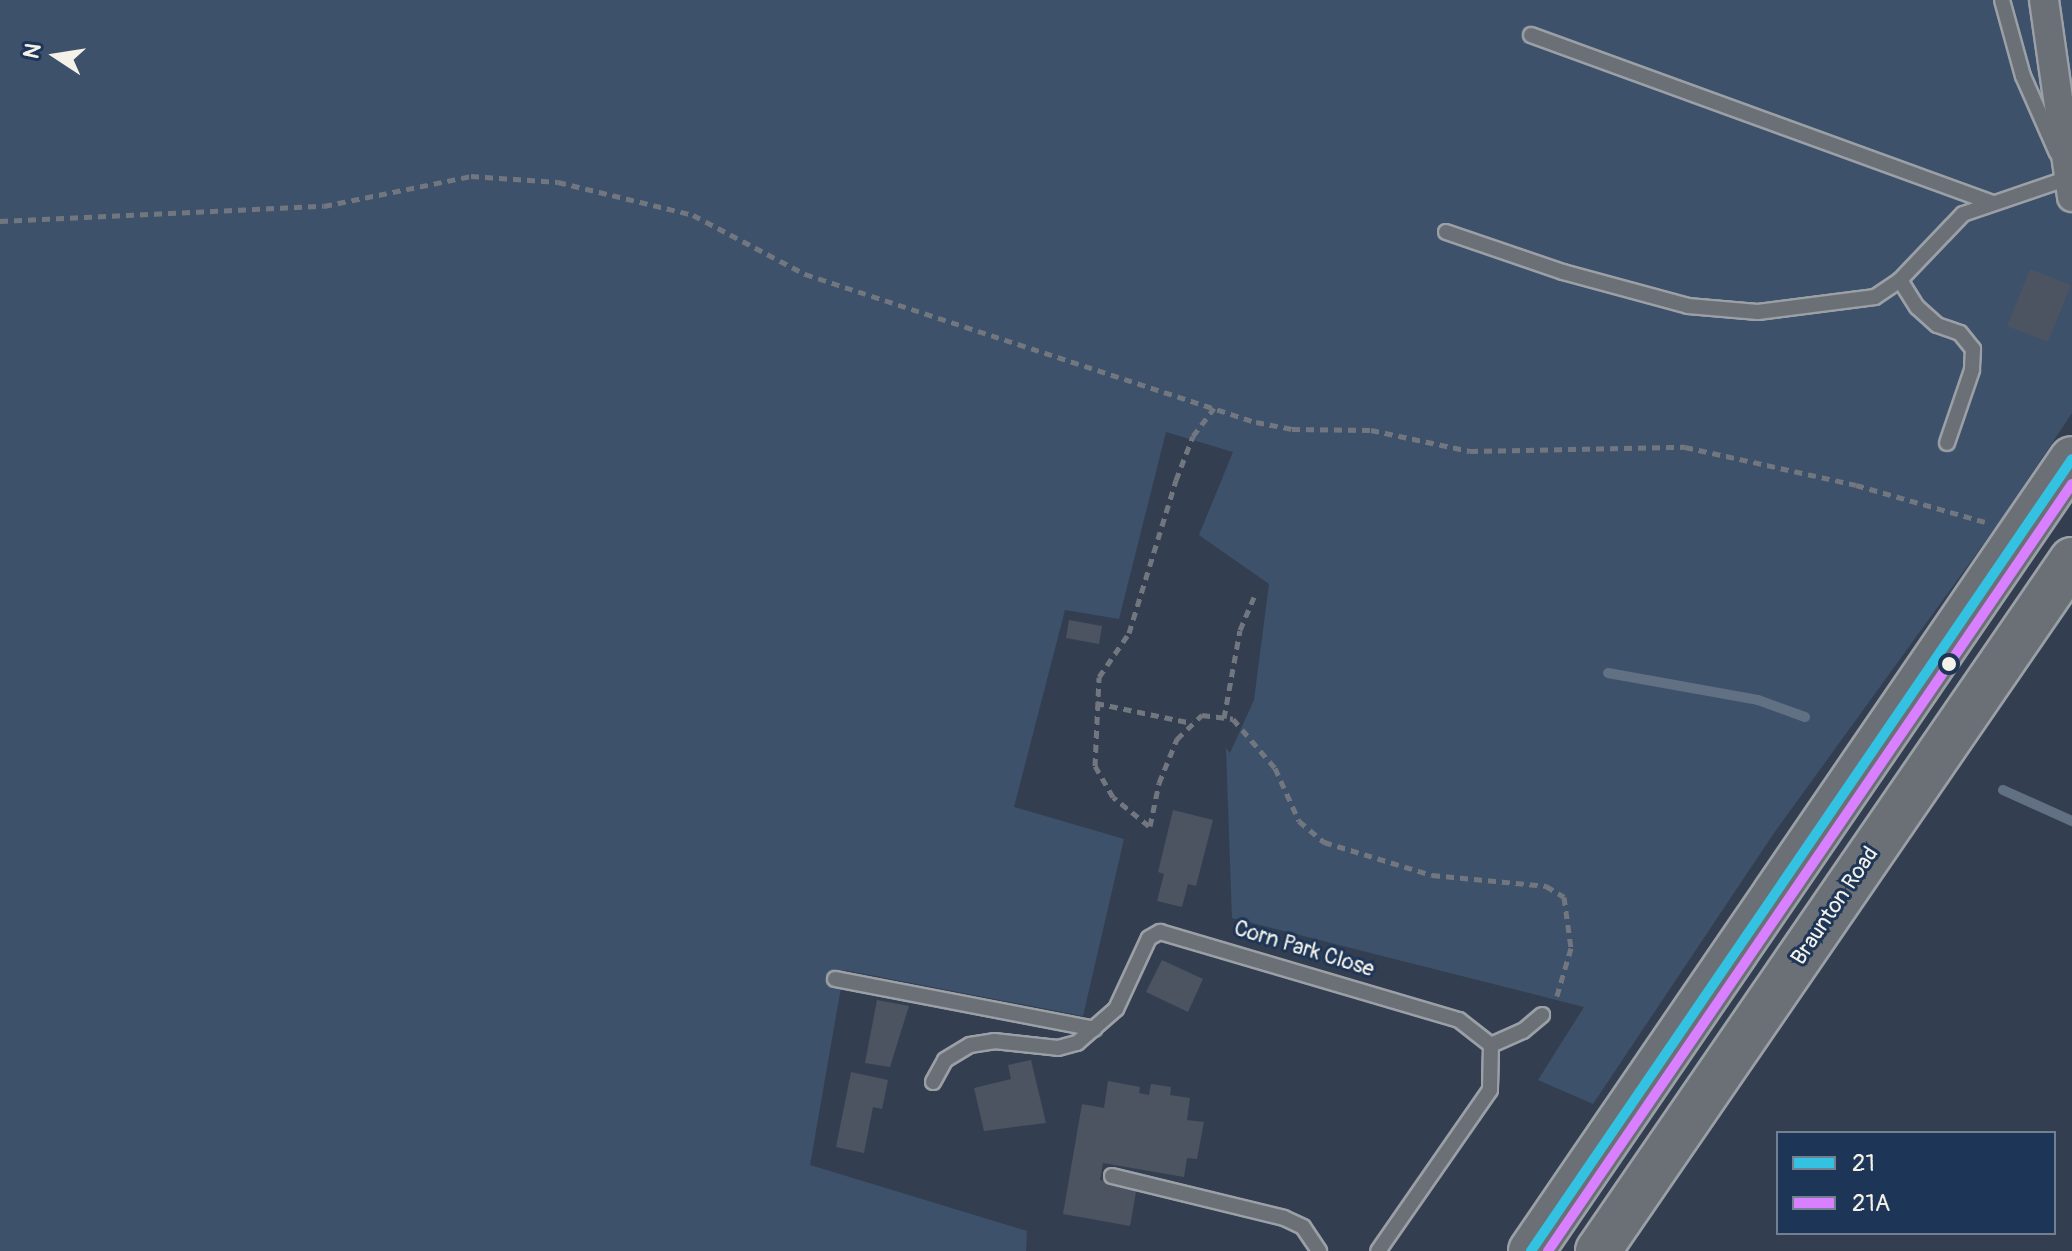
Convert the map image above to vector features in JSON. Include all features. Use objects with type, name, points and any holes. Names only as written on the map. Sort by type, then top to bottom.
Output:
[{"type":"main road","points":[[1531,1251],[2072,459]]},
{"type":"main road","name":"Braunton Road","points":[[1598,1251],[2072,560]]},
{"type":"street","points":[[2044,0],[2070,187]]},
{"type":"lane","points":[[1446,232],[1563,272],[1688,306],[1758,312],[1875,297],[1900,280],[1963,214],[1991,202],[2070,187],[2023,76],[2002,0]]},
{"type":"lane","points":[[1531,35],[1991,202]]},
{"type":"lane","points":[[1900,280],[1917,307],[1937,325],[1960,333],[1973,349],[1972,370],[1947,443]]},
{"type":"lane","name":"Corn Park Close","points":[[933,1082],[945,1060],[970,1045],[994,1041],[1058,1048],[1077,1043],[1116,1009],[1149,938],[1160,932],[1184,935],[1459,1020],[1491,1045]]},
{"type":"lane","points":[[835,979],[1094,1029]]},
{"type":"lane","points":[[1378,1251],[1490,1090],[1491,1045],[1523,1031],[1542,1015]]},
{"type":"lane","points":[[1112,1176],[1284,1218],[1303,1227],[1319,1251]]},
{"type":"path","points":[[0,221],[324,206],[471,176],[558,182],[693,215],[805,274],[1214,408],[1292,429],[1371,430],[1470,451],[1685,447],[1856,485],[2022,532]]},
{"type":"path","points":[[1214,408],[1193,436],[1129,633],[1099,677],[1095,766],[1102,783],[1150,826],[1159,783],[1177,739],[1202,715],[1233,719],[1255,738],[1299,821],[1324,842],[1432,875],[1546,886],[1564,897],[1571,948],[1568,971],[1561,993],[1542,1015]]},
{"type":"path","points":[[1224,718],[1240,630],[1254,597]]},
{"type":"path","points":[[1096,703],[1192,723]]},
{"type":"shaded area","points":[[0,0],[2072,0],[2072,413],[2003,517],[1774,833],[1593,1104],[1538,1080],[1584,1007],[1232,918],[1226,748],[1230,753],[1254,700],[1269,584],[1199,535],[1233,452],[1166,432],[1119,619],[1065,610],[1014,807],[1124,839],[1083,1016],[844,970],[810,1165],[1027,1231],[1026,1251],[0,1251]]},
{"type":"building","points":[[2030,269],[2071,285],[2048,342],[2007,326]]},
{"type":"building","points":[[1069,620],[1102,626],[1099,644],[1066,638]]},
{"type":"building","points":[[1173,810],[1213,820],[1196,886],[1188,884],[1182,907],[1157,901],[1164,874],[1158,872]]},
{"type":"building","points":[[1162,960],[1203,979],[1188,1012],[1146,992]]},
{"type":"building","points":[[877,1000],[909,1006],[890,1067],[865,1063]]},
{"type":"building","points":[[1031,1060],[1046,1123],[984,1131],[974,1088],[1011,1079],[1008,1065]]},
{"type":"building","points":[[851,1072],[888,1080],[882,1109],[873,1107],[864,1153],[836,1147]]},
{"type":"building","points":[[1108,1081],[1140,1087],[1139,1093],[1149,1095],[1151,1084],[1171,1087],[1170,1095],[1190,1098],[1187,1120],[1204,1122],[1197,1159],[1187,1158],[1184,1177],[1103,1163],[1100,1180],[1137,1186],[1130,1226],[1063,1214],[1082,1104],[1104,1108]]},
{"type":"waterway","points":[[1608,673],[1758,700],[1805,717]]},
{"type":"waterway","points":[[2003,790],[2072,821]]},
{"type":"transit line","name":"21","points":[[1531,1251],[2072,459]]},
{"type":"transit line","name":"21A","points":[[1548,1251],[2072,484]]}]
